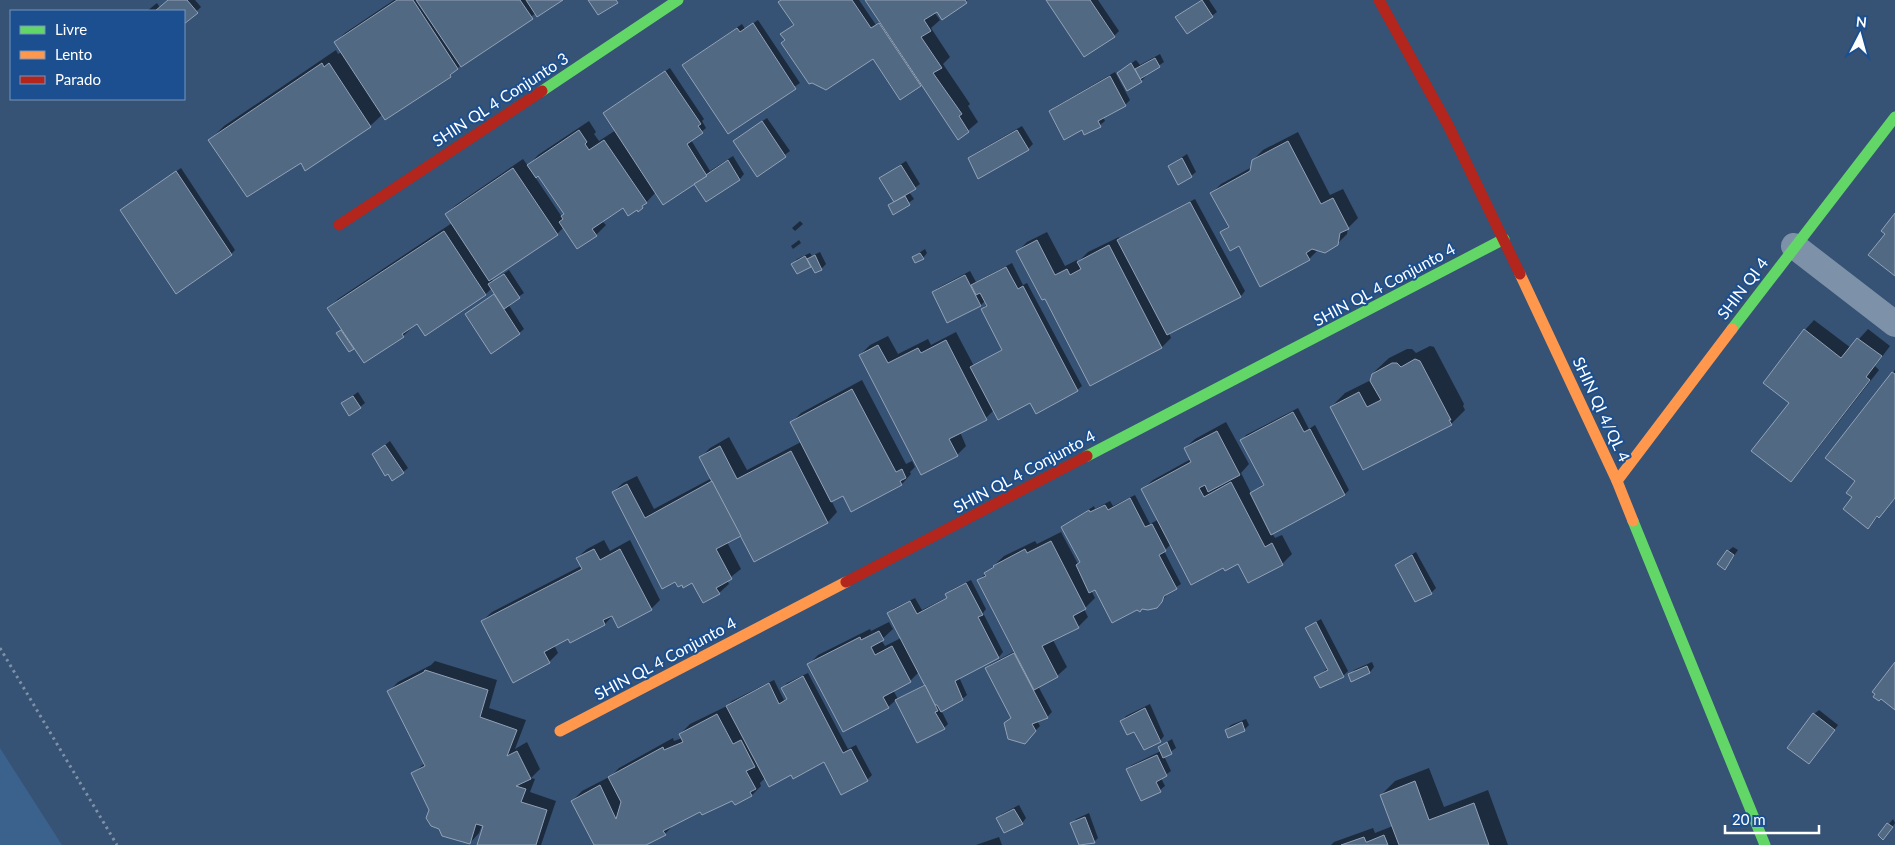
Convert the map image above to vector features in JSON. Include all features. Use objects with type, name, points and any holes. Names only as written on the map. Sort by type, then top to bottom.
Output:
[{"type":"street","name":"SHIN QL 4 Conjunto 3","points":[[339,225],[678,0]]},
{"type":"street","name":"SHIN QI 4/QL 4","points":[[1379,0],[1448,125],[1504,239],[1617,480],[1765,845]]},
{"type":"street","name":"SHIN QI 4","points":[[1617,480],[1794,246],[1895,117]]},
{"type":"street","name":"SHIN QL 4 Conjunto 4","points":[[560,731],[1504,239]]},
{"type":"street","points":[[1794,246],[1895,324]]},
{"type":"path","points":[[0,648],[117,845]]},
{"type":"water","points":[[0,748],[62,845],[0,845]]},
{"type":"building","points":[[168,0],[187,0],[198,13],[185,23],[185,10],[156,10]]},
{"type":"building","points":[[397,0],[413,0],[458,69],[450,75],[451,77],[385,120],[334,42]]},
{"type":"building","points":[[416,0],[520,0],[533,19],[461,67]]},
{"type":"building","points":[[526,0],[563,0],[537,17]]},
{"type":"building","points":[[588,0],[616,0],[618,3],[598,15]]},
{"type":"building","points":[[781,0],[852,0],[871,28],[879,23],[921,86],[900,100],[873,59],[826,90],[812,83],[809,84],[781,43],[785,40],[780,34],[794,25],[778,2]]},
{"type":"building","points":[[865,0],[965,0],[967,3],[942,20],[937,12],[924,20],[931,31],[921,37],[942,68],[933,73],[962,114],[959,116],[969,132],[958,140]]},
{"type":"building","points":[[1046,0],[1090,0],[1115,37],[1084,57]]},
{"type":"building","points":[[1202,0],[1213,17],[1187,34],[1175,17]]},
{"type":"building","points":[[753,23],[796,89],[728,134],[682,65],[737,28],[740,32]]},
{"type":"building","points":[[1155,58],[1160,67],[1140,79],[1135,69]]},
{"type":"building","points":[[322,63],[324,67],[329,63],[371,127],[305,171],[301,163],[247,197],[208,140]]},
{"type":"building","points":[[1131,63],[1142,82],[1127,91],[1117,73]]},
{"type":"building","points":[[665,71],[701,124],[698,126],[703,133],[687,144],[707,176],[663,205],[603,113]]},
{"type":"building","points":[[1110,76],[1126,106],[1098,121],[1101,127],[1084,135],[1082,130],[1064,140],[1049,111]]},
{"type":"building","points":[[762,121],[786,157],[757,177],[733,141]]},
{"type":"building","points":[[579,130],[587,142],[585,144],[589,150],[604,140],[647,203],[638,212],[637,210],[628,216],[623,208],[592,229],[597,236],[577,249],[559,222],[563,219],[561,216],[564,214],[538,176],[536,178],[527,165]]},
{"type":"building","points":[[1017,130],[1029,150],[978,179],[968,158]]},
{"type":"building","points":[[1288,141],[1321,204],[1333,198],[1349,229],[1340,233],[1338,245],[1325,253],[1312,249],[1306,253],[1310,260],[1260,287],[1239,246],[1230,251],[1220,232],[1229,227],[1210,193],[1250,171],[1252,160]]},
{"type":"building","points":[[1182,158],[1192,177],[1178,185],[1168,166]]},
{"type":"building","points":[[728,160],[740,180],[706,202],[694,184]]},
{"type":"building","points":[[901,165],[916,189],[894,202],[879,178]]},
{"type":"building","points":[[513,168],[558,235],[489,281],[445,214]]},
{"type":"building","points":[[176,171],[232,255],[176,294],[120,210]]},
{"type":"building","points":[[905,196],[910,205],[893,215],[888,205]]},
{"type":"building","points":[[1190,202],[1241,297],[1167,335],[1117,240]]},
{"type":"building","points":[[1895,213],[1895,276],[1868,255],[1885,234],[1881,231]]},
{"type":"building","points":[[444,231],[486,295],[425,336],[417,324],[402,334],[404,337],[364,363],[327,308]]},
{"type":"building","points":[[1037,240],[1055,275],[1067,269],[1070,275],[1081,269],[1077,262],[1109,245],[1162,348],[1090,386],[1045,299],[1042,300],[1016,251]]},
{"type":"building","points":[[920,253],[924,259],[915,263],[912,257]]},
{"type":"building","points":[[815,255],[822,270],[815,273],[807,259]]},
{"type":"building","points":[[805,256],[811,267],[797,274],[791,264]]},
{"type":"building","points":[[1006,267],[1018,289],[1023,286],[1078,391],[1036,414],[1030,403],[998,420],[970,367],[1002,350],[981,309],[987,306],[980,293],[976,295],[971,285]]},
{"type":"building","points":[[504,274],[520,298],[504,309],[488,284]]},
{"type":"building","points":[[965,275],[981,306],[947,323],[932,292]]},
{"type":"building","points":[[494,294],[520,334],[491,354],[465,314]]},
{"type":"building","points":[[1804,329],[1841,358],[1857,338],[1882,356],[1866,377],[1870,380],[1791,482],[1751,451],[1789,403],[1763,383]]},
{"type":"building","points":[[341,330],[354,349],[349,352],[336,333]]},
{"type":"building","points":[[946,340],[987,420],[949,439],[958,456],[921,475],[859,355],[878,345],[888,363],[918,348],[921,353]]},
{"type":"building","points":[[1415,359],[1420,361],[1452,425],[1363,470],[1330,407],[1359,392],[1367,407],[1381,400],[1370,381],[1372,374],[1392,363],[1397,363],[1401,367]]},
{"type":"building","points":[[1892,372],[1895,374],[1895,498],[1879,518],[1877,516],[1868,529],[1843,509],[1852,497],[1846,493],[1855,481],[1825,458]]},
{"type":"building","points":[[852,389],[896,472],[902,469],[906,478],[900,481],[902,485],[851,512],[843,496],[831,502],[790,422]]},
{"type":"building","points":[[353,396],[361,408],[349,416],[341,403]]},
{"type":"building","points":[[1293,412],[1304,432],[1310,429],[1345,495],[1271,535],[1250,493],[1264,485],[1240,440]]},
{"type":"building","points":[[1217,431],[1240,475],[1208,492],[1205,485],[1199,488],[1204,497],[1231,482],[1265,547],[1272,543],[1283,565],[1248,583],[1238,564],[1225,571],[1223,568],[1191,585],[1141,489],[1191,462],[1184,448]]},
{"type":"building","points":[[385,445],[404,473],[392,481],[388,474],[385,476],[372,454]]},
{"type":"building","points":[[720,446],[737,479],[791,451],[828,523],[754,562],[699,457]]},
{"type":"building","points":[[712,481],[741,536],[716,549],[732,579],[716,588],[720,594],[703,603],[692,583],[683,588],[682,585],[678,587],[675,582],[662,589],[612,492],[627,484],[645,518]]},
{"type":"building","points":[[1130,498],[1145,527],[1152,524],[1166,551],[1159,555],[1177,589],[1164,596],[1157,608],[1142,609],[1140,612],[1137,610],[1112,623],[1095,590],[1089,593],[1076,565],[1080,562],[1061,527],[1089,510],[1090,512],[1105,505],[1108,510]]},
{"type":"building","points":[[1051,541],[1086,609],[1073,616],[1079,628],[1042,646],[1058,677],[1034,690],[977,580],[986,576],[984,573],[993,566],[1025,549],[1027,553]]},
{"type":"building","points":[[594,549],[600,560],[620,549],[652,610],[618,628],[612,616],[603,620],[605,625],[570,643],[568,639],[544,652],[550,663],[513,683],[481,621],[582,569],[576,558]]},
{"type":"building","points":[[1727,550],[1734,555],[1725,570],[1717,564]]},
{"type":"building","points":[[1412,555],[1432,594],[1415,602],[1395,565]]},
{"type":"building","points":[[966,583],[983,615],[978,617],[999,658],[955,681],[963,700],[941,712],[937,705],[935,705],[887,613],[910,601],[917,614],[947,598],[945,594]]},
{"type":"building","points":[[1316,622],[1344,677],[1320,688],[1314,677],[1328,670],[1305,628]]},
{"type":"building","points":[[879,631],[884,640],[871,647],[875,655],[892,646],[911,682],[883,697],[889,708],[843,732],[807,664],[860,637],[861,640]]},
{"type":"building","points":[[1014,653],[1048,718],[1032,724],[1036,731],[1025,744],[1008,739],[1004,723],[1011,718],[985,668]]},
{"type":"building","points":[[1895,662],[1895,710],[1881,699],[1879,701],[1873,697],[1875,694],[1872,692]]},
{"type":"building","points":[[1367,666],[1370,673],[1351,682],[1348,674]]},
{"type":"building","points":[[425,670],[488,690],[480,717],[517,730],[507,756],[517,751],[531,779],[516,786],[526,789],[521,802],[547,810],[536,845],[477,845],[483,826],[476,824],[470,844],[442,836],[439,829],[431,826],[426,818],[429,810],[411,773],[425,766],[387,691]]},
{"type":"building","points":[[803,676],[843,753],[851,749],[868,781],[841,795],[824,762],[793,779],[791,775],[769,787],[726,706],[769,683],[779,704],[787,699],[781,688]]},
{"type":"building","points":[[925,685],[938,711],[935,712],[945,729],[917,743],[895,700]]},
{"type":"building","points":[[1145,708],[1161,742],[1144,750],[1134,732],[1127,735],[1120,721]]},
{"type":"building","points":[[1813,713],[1835,730],[1809,764],[1787,748]]},
{"type":"building","points":[[717,714],[733,744],[741,740],[755,767],[746,771],[756,789],[750,792],[752,796],[735,805],[732,801],[702,815],[700,812],[663,831],[666,835],[646,845],[594,845],[571,801],[600,785],[616,819],[621,802],[608,777],[663,747],[664,750],[683,742],[679,734]]},
{"type":"building","points":[[1242,722],[1245,731],[1228,738],[1225,730]]},
{"type":"building","points":[[1167,742],[1172,754],[1163,758],[1158,747]]},
{"type":"building","points":[[1157,755],[1167,776],[1156,782],[1161,792],[1141,801],[1126,769]]},
{"type":"building","points":[[1415,781],[1429,820],[1474,803],[1489,845],[1399,845],[1380,795]]},
{"type":"building","points":[[1014,809],[1023,824],[1004,833],[996,818]]},
{"type":"building","points":[[1085,817],[1095,843],[1079,845],[1070,823]]},
{"type":"building","points":[[1887,823],[1893,827],[1883,840],[1878,835]]},
{"type":"building","points":[[1384,835],[1388,845],[1341,845],[1364,837],[1367,842]]},
{"type":"traffic: fast","points":[[542,91],[678,0]]},
{"type":"traffic: fast","points":[[1732,329],[1895,117]]},
{"type":"traffic: fast","points":[[1087,456],[1504,239]]},
{"type":"traffic: fast","points":[[1633,521],[1765,845]]},
{"type":"traffic: slow","points":[[1520,274],[1617,481],[1633,521]]},
{"type":"traffic: slow","points":[[1617,481],[1732,329]]},
{"type":"traffic: slow","points":[[560,731],[846,582]]},
{"type":"traffic: jam","points":[[1379,0],[1448,125],[1520,274]]},
{"type":"traffic: jam","points":[[339,225],[542,91]]},
{"type":"traffic: jam","points":[[846,582],[1087,456]]}]
